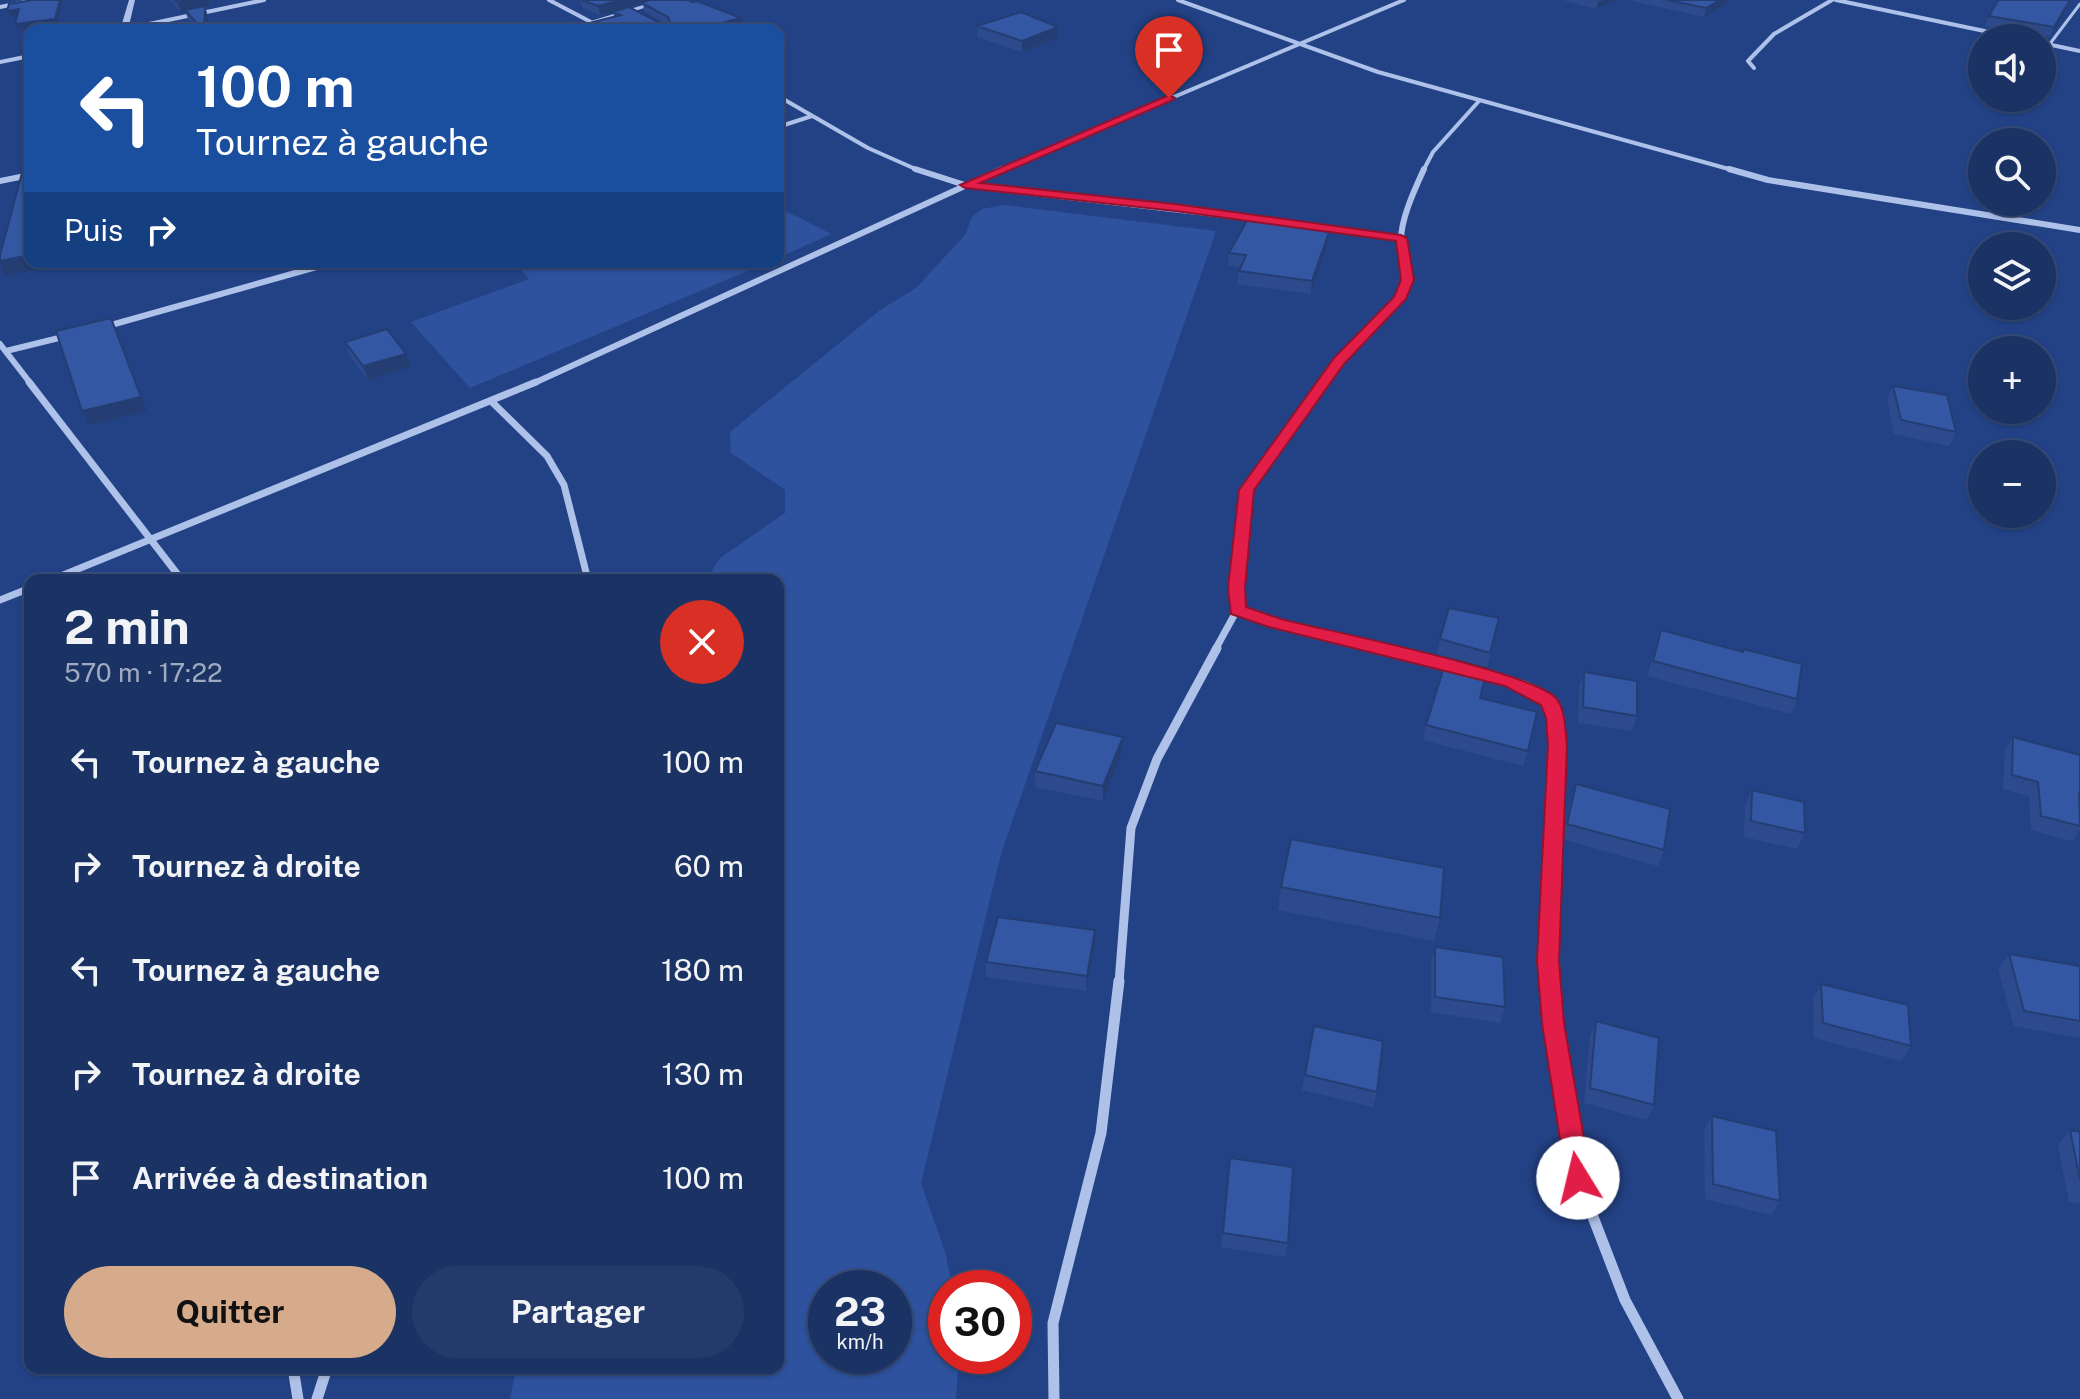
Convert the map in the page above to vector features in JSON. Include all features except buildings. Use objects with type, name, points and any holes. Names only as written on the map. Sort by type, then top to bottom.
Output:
[{"type":"street","points":[[0,7],[35,0]]},
{"type":"street","points":[[125,24],[132,0]]},
{"type":"street","points":[[148,24],[264,0]]},
{"type":"street","points":[[549,0],[591,22]]},
{"type":"street","points":[[584,24],[667,0]]},
{"type":"street","points":[[1178,0],[1297,45],[1479,101],[1768,180],[2080,230]]},
{"type":"street","points":[[66,574],[492,402],[965,185],[1404,0]]},
{"type":"street","points":[[1754,68],[1748,61],[1752,53],[1778,32],[1834,0],[1968,28]]},
{"type":"street","points":[[632,10],[644,17]]},
{"type":"street","points":[[2056,46],[2080,51]]},
{"type":"street","points":[[0,62],[24,57]]},
{"type":"street","points":[[784,100],[889,160],[932,177],[965,185],[1175,207],[1401,238]]},
{"type":"street","points":[[1054,1399],[1053,1323],[1101,1133],[1123,946],[1131,828],[1157,759],[1237,610],[1236,588],[1246,490],[1339,361],[1400,299],[1408,280],[1401,238],[1415,188],[1433,152],[1479,101]]},
{"type":"street","points":[[784,125],[812,116]]},
{"type":"street","points":[[0,181],[24,176]]},
{"type":"street","points":[[91,330],[313,268]]},
{"type":"street","points":[[77,333],[3,348],[177,574]]},
{"type":"street","points":[[492,402],[547,456],[564,485],[586,574]]},
{"type":"street","points":[[0,600],[24,590]]},
{"type":"street","points":[[1237,610],[1275,623],[1511,682],[1549,702],[1555,718],[1557,745],[1548,961],[1553,1023],[1578,1178],[1625,1300],[1678,1399]]},
{"type":"street","points":[[294,1374],[298,1399]]},
{"type":"street","points":[[317,1399],[325,1374]]},
{"type":"lane","points":[[2056,36],[2080,4]]},
{"type":"shaded area","points":[[1004,205],[1216,231],[1001,854],[921,1183],[949,1270],[928,1270],[928,1374],[958,1374],[956,1399],[510,1399],[515,1374],[784,1374],[784,574],[710,574],[720,558],[785,513],[785,490],[731,453],[730,432],[880,310],[916,288],[965,235],[972,217],[982,209]]},
{"type":"shaded area","points":[[784,210],[831,234],[784,255]]},
{"type":"shaded area","points":[[519,268],[755,268],[470,388],[411,322],[529,279]]},
{"type":"route","points":[[1169,98],[965,185],[1175,207],[1401,238],[1408,280],[1400,299],[1339,361],[1246,490],[1236,588],[1237,610],[1275,623],[1511,682],[1549,702],[1555,718],[1557,745],[1548,961],[1553,1023],[1578,1178]]}]
